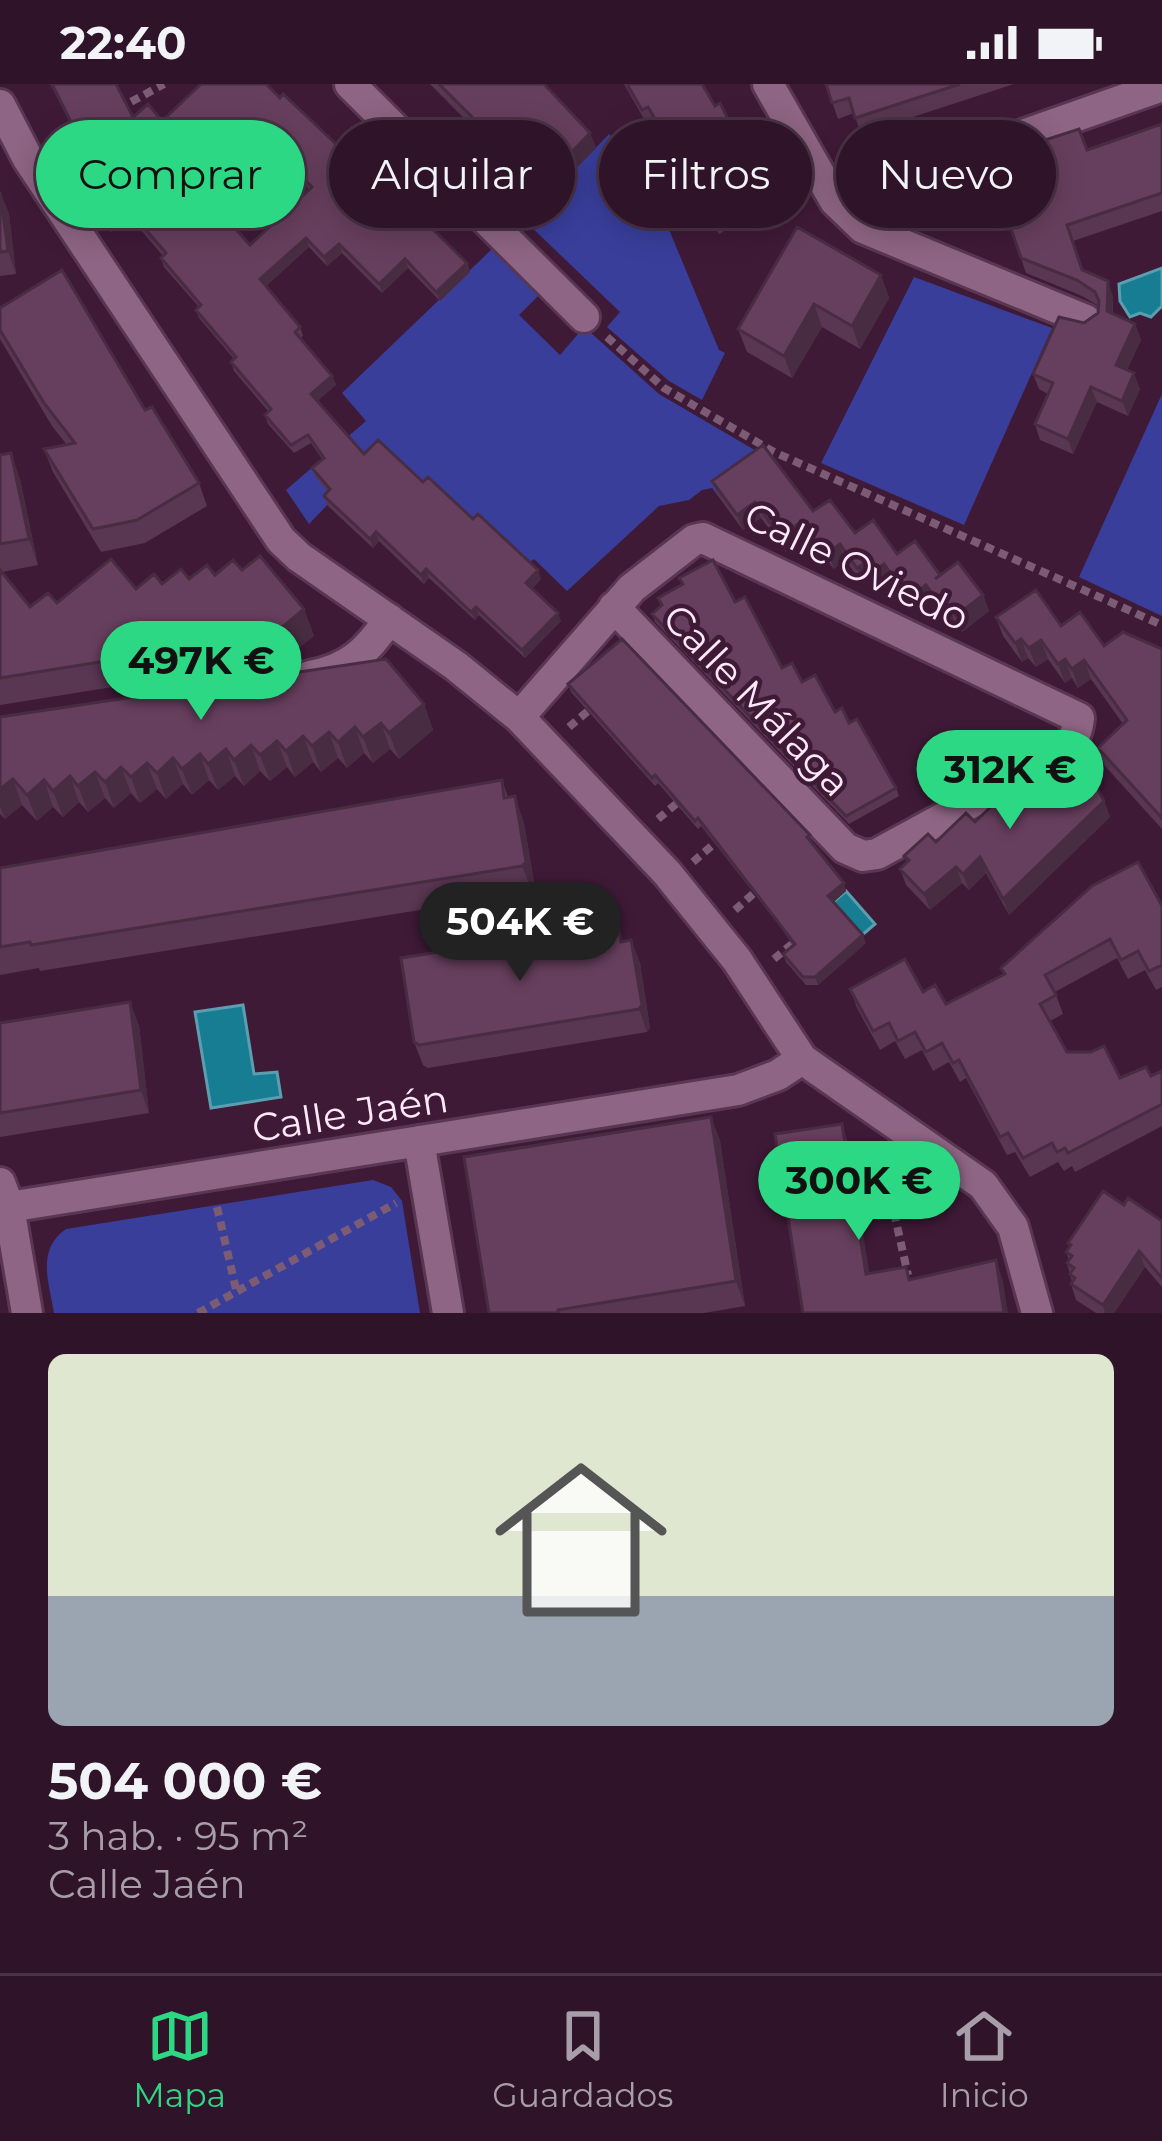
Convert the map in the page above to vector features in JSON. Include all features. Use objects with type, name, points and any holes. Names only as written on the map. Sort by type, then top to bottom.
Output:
[{"type":"street","points":[[350,84],[584,316]]},
{"type":"street","points":[[768,84],[836,201]]},
{"type":"street","points":[[1056,123],[1162,86]]},
{"type":"street","points":[[1,112],[281,540],[456,666],[519,718],[668,873],[737,960],[802,1059],[997,1199],[1013,1227],[1036,1313]]},
{"type":"street","points":[[863,228],[1086,320]]},
{"type":"street","name":"Calle Oviedo","points":[[519,718],[614,607],[694,540],[712,539],[1078,718]]},
{"type":"street","name":"Calle Málaga","points":[[614,607],[845,848],[863,856],[877,854],[1057,756],[1075,738],[1078,718]]},
{"type":"street","points":[[276,681],[322,674],[353,661],[370,649],[389,619]]},
{"type":"street","name":"Calle Jaén","points":[[27,1313],[5,1195],[418,1141],[738,1090],[778,1075],[802,1059]]},
{"type":"street","points":[[418,1141],[448,1313]]},
{"type":"path","points":[[115,111],[158,85]]},
{"type":"path","points":[[584,316],[664,388],[774,452],[1162,625]]},
{"type":"path","points":[[563,732],[588,711]]},
{"type":"path","points":[[652,824],[676,803]]},
{"type":"path","points":[[689,866],[715,843]]},
{"type":"path","points":[[730,915],[753,894]]},
{"type":"path","points":[[769,964],[792,944]]},
{"type":"path","points":[[871,1135],[880,1152],[908,1275]]},
{"type":"path","points":[[198,1313],[406,1198],[409,1210]]},
{"type":"path","points":[[216,1200],[236,1289]]},
{"type":"shaded area","points":[[599,144],[599,228],[668,228],[719,350],[725,353],[702,400],[669,381],[607,327],[620,312],[532,228],[575,228],[575,169]]},
{"type":"shaded area","points":[[492,249],[539,295],[519,315],[560,355],[578,334],[590,332],[659,394],[770,459],[718,496],[712,488],[689,500],[659,506],[567,591],[534,559],[527,565],[426,491],[381,449],[309,524],[286,490],[366,421],[342,393]]},
{"type":"shaded area","points":[[914,277],[1052,328],[964,525],[821,463]]},
{"type":"shaded area","points":[[1162,394],[1162,616],[1079,577]]},
{"type":"shaded area","points":[[373,1180],[391,1187],[402,1201],[420,1313],[54,1313],[48,1257],[66,1229]]},
{"type":"water","points":[[1162,268],[1162,306],[1151,317],[1140,313],[1130,317],[1120,301],[1119,284]]},
{"type":"water","points":[[846,891],[875,924],[860,937],[831,904]]},
{"type":"water","points":[[243,1005],[254,1074],[277,1072],[281,1097],[211,1108],[195,1012]]},
{"type":"building","points":[[52,84],[116,84],[133,117],[148,104],[161,120],[70,120]]},
{"type":"building","points":[[201,84],[266,84],[329,137],[329,228],[432,228],[467,263],[436,292],[405,259],[379,284],[339,244],[324,257],[306,238],[260,279],[332,376],[311,394],[364,454],[378,440],[473,519],[478,514],[538,570],[526,583],[558,613],[522,650],[476,607],[471,612],[426,569],[421,575],[376,532],[370,539],[324,496],[330,489],[312,468],[324,458],[308,435],[291,445],[265,415],[271,409],[196,310],[201,305],[161,258],[166,253],[144,228],[235,228],[250,245],[268,228],[305,228],[305,194],[312,187],[305,180],[305,120],[163,120]]},
{"type":"building","points":[[439,84],[544,84],[590,133],[575,149],[575,120],[475,120]]},
{"type":"building","points":[[627,84],[702,84],[729,120],[656,120],[648,107],[642,110]]},
{"type":"building","points":[[826,84],[960,84],[855,118],[849,98],[832,103]]},
{"type":"building","points":[[1162,124],[1162,193],[1067,225],[1082,270],[1108,281],[1107,311],[1135,324],[1116,365],[1134,373],[1122,401],[1091,387],[1068,439],[1035,424],[1053,383],[1033,374],[1059,317],[1084,323],[1098,313],[1099,301],[1095,292],[1077,280],[1021,258],[1011,228],[1056,228],[1056,136],[1079,129],[1087,150]]},
{"type":"building","points":[[0,192],[8,251],[0,252]]},
{"type":"building","points":[[796,228],[881,275],[852,326],[814,304],[784,356],[738,329]]},
{"type":"building","points":[[62,270],[145,410],[152,407],[199,483],[137,520],[93,529],[44,449],[75,443],[44,403],[0,330],[0,308]]},
{"type":"building","points":[[763,445],[813,511],[830,500],[855,533],[873,520],[897,554],[915,541],[940,575],[935,579],[958,562],[983,595],[956,616],[949,607],[944,610],[926,585],[913,595],[906,585],[901,588],[884,564],[871,574],[863,564],[857,568],[840,544],[828,553],[820,544],[815,547],[798,524],[780,536],[755,502],[737,515],[712,481]]},
{"type":"building","points":[[11,453],[29,539],[0,544],[0,455]]},
{"type":"building","points":[[260,556],[304,609],[274,634],[0,678],[0,570],[30,607],[48,593],[57,603],[111,559],[136,589],[154,574],[162,584],[181,569],[189,579],[207,565],[215,575],[233,560],[242,570]]},
{"type":"building","points":[[713,560],[735,602],[745,597],[782,668],[792,663],[802,682],[815,675],[835,712],[842,708],[849,723],[857,719],[896,788],[846,816],[652,614],[662,605],[658,598],[683,584],[679,578]]},
{"type":"building","points":[[1036,590],[1061,626],[1080,612],[1104,646],[1123,632],[1162,649],[1162,818],[1098,748],[1127,720],[1084,660],[1072,669],[1065,659],[1058,664],[1041,640],[1029,648],[1021,639],[1015,643],[996,617]]},
{"type":"building","points":[[622,639],[810,835],[807,837],[844,883],[828,896],[863,935],[815,977],[803,977],[783,954],[795,944],[698,818],[695,821],[655,775],[652,778],[568,684]]},
{"type":"building","points":[[386,659],[424,704],[389,733],[381,723],[363,737],[355,727],[338,742],[329,732],[312,746],[303,736],[286,751],[277,741],[260,755],[251,745],[234,760],[226,749],[208,764],[200,754],[182,769],[173,758],[157,773],[147,763],[131,777],[121,767],[105,782],[95,772],[78,786],[70,776],[53,791],[44,780],[27,795],[13,779],[0,789],[0,717]]},
{"type":"building","points":[[1079,754],[1104,801],[1003,899],[980,857],[963,874],[956,867],[924,894],[900,869],[909,860],[904,856],[928,834],[936,842],[966,813],[975,822],[1004,794],[1012,802],[1042,773],[1049,782]]},
{"type":"building","points":[[502,780],[504,798],[515,796],[526,862],[522,866],[0,947],[0,868]]},
{"type":"building","points":[[1138,862],[1162,906],[1162,965],[1149,971],[1138,951],[1121,960],[1110,939],[1045,975],[1056,995],[1040,1004],[1067,1052],[1091,1052],[1104,1046],[1120,1078],[1146,1067],[1151,1076],[1162,1071],[1162,1104],[1068,1153],[1065,1148],[1057,1152],[1052,1143],[1023,1158],[1008,1133],[1000,1137],[959,1060],[953,1063],[942,1043],[926,1052],[915,1032],[898,1041],[889,1023],[873,1031],[850,989],[905,959],[923,992],[935,985],[946,1004],[1005,974],[1001,968],[1092,886]]},
{"type":"building","points":[[618,923],[621,942],[631,940],[639,1009],[419,1045],[414,1042],[401,958]]},
{"type":"building","points":[[130,1002],[141,1090],[0,1113],[0,1023]]},
{"type":"building","points":[[711,1117],[736,1281],[558,1313],[489,1313],[464,1157]]},
{"type":"building","points":[[842,1124],[866,1274],[906,1267],[909,1280],[996,1260],[1004,1313],[803,1313],[775,1134]]},
{"type":"building","points":[[1103,1191],[1124,1205],[1128,1198],[1162,1221],[1162,1278],[1139,1251],[1103,1305],[1071,1284],[1074,1268],[1067,1263],[1072,1256],[1066,1252]]}]
